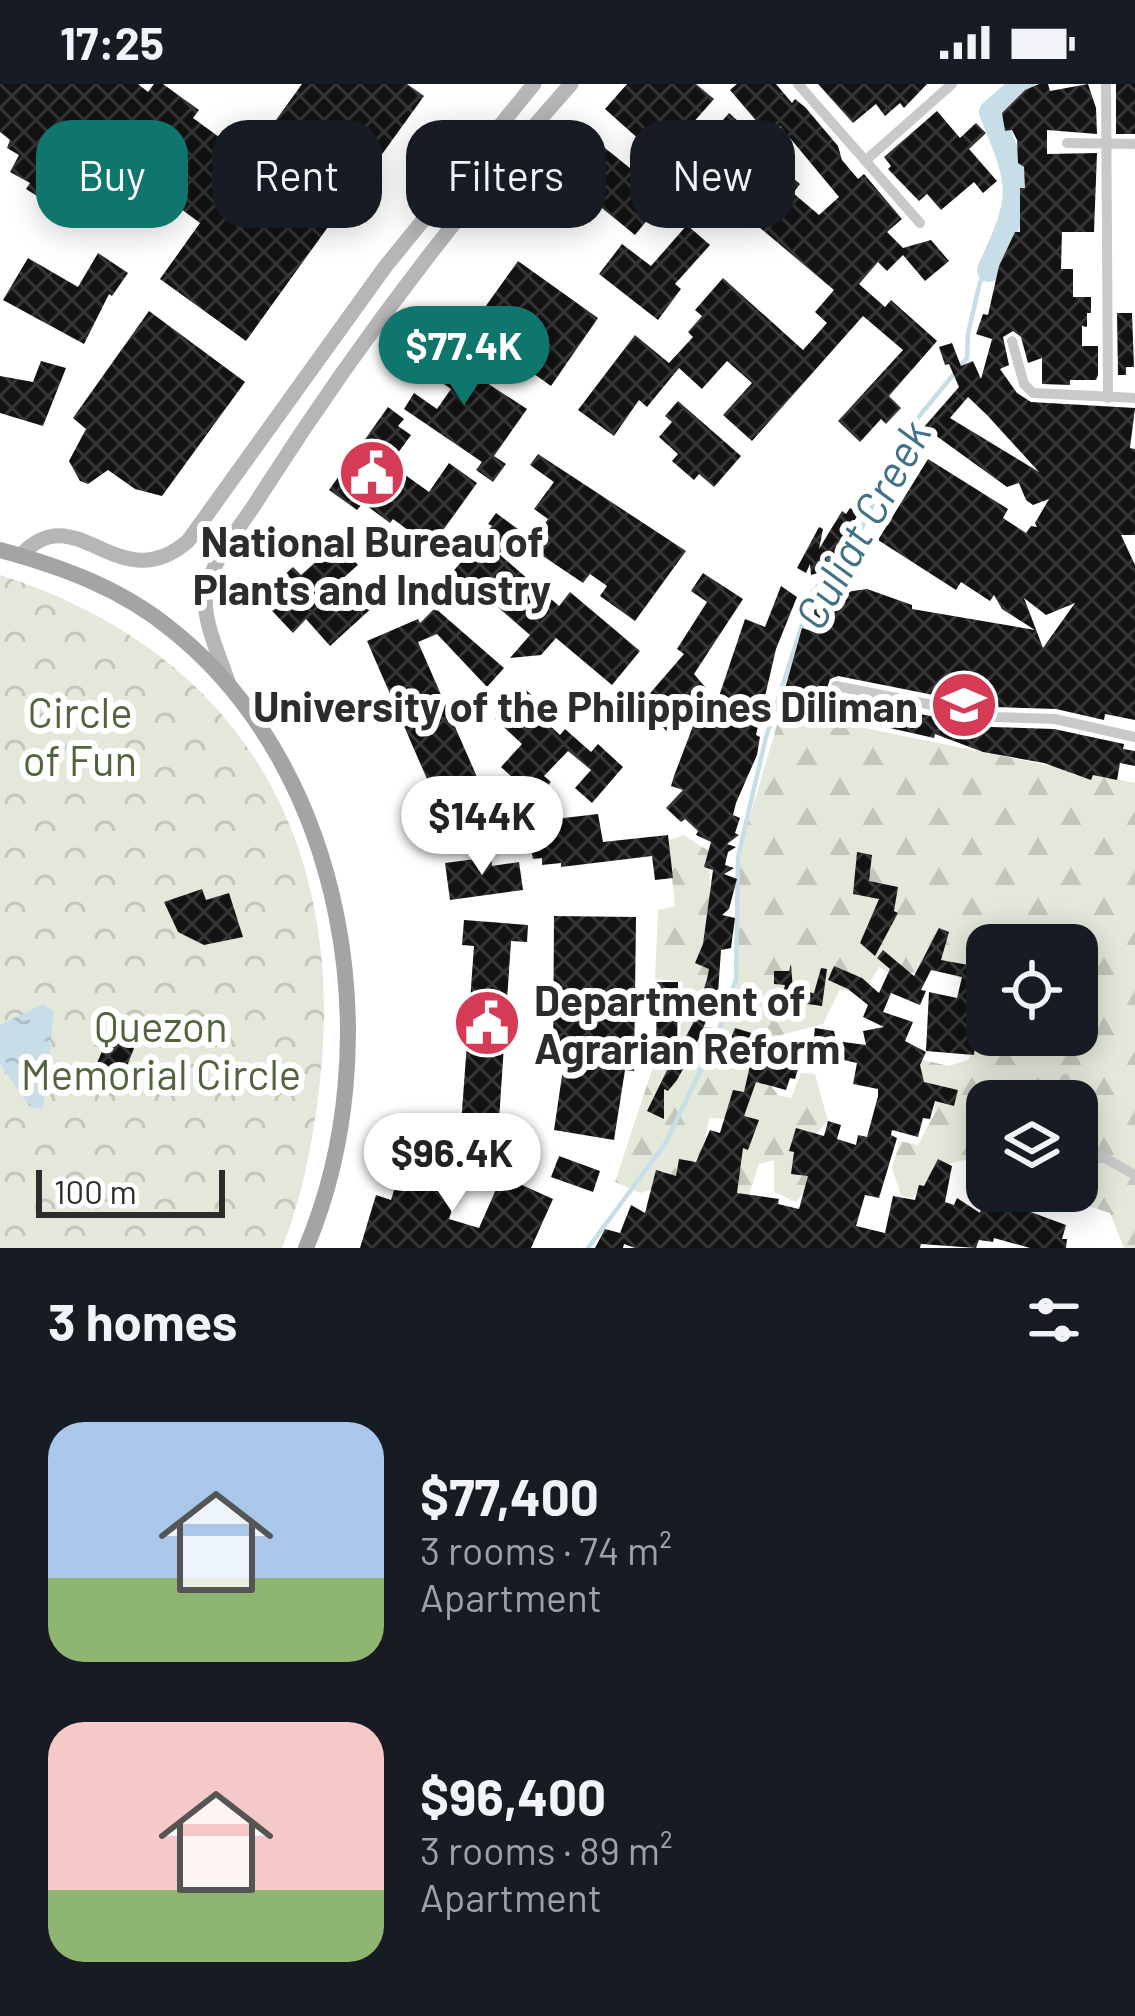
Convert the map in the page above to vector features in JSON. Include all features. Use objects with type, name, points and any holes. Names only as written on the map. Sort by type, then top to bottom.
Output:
[{"type":"main road","points":[[20,556],[33,541],[59,533],[133,562],[149,562],[176,552],[207,520],[404,241],[534,84]]},
{"type":"main road","points":[[230,688],[208,617],[206,589],[233,538],[318,408],[466,208],[571,84]]},
{"type":"main road","points":[[309,373],[320,387],[331,390]]},
{"type":"main road","points":[[296,392],[318,408]]},
{"type":"main road","points":[[0,550],[98,583],[147,611],[192,646],[230,688],[272,751],[305,818],[329,888],[341,944],[348,1022],[344,1100],[332,1171],[307,1248]]},
{"type":"street","points":[[798,84],[920,223]]},
{"type":"street","points":[[865,161],[952,84]]},
{"type":"street","points":[[1106,84],[1108,398]]},
{"type":"street","points":[[1067,143],[1135,144]]},
{"type":"street","points":[[1012,341],[1024,384],[1033,393],[1135,398]]},
{"type":"street","points":[[836,686],[993,717],[1055,719],[1135,737]]},
{"type":"street","points":[[1098,1158],[1135,1175]]},
{"type":"green space","name":"Quezon Memorial Circle","points":[[0,575],[83,608],[153,651],[212,704],[259,764],[293,833],[315,909],[324,992],[314,1123],[302,1187],[282,1248],[0,1248]]},
{"type":"green space","points":[[781,711],[1135,783],[1135,1248],[1124,1248],[1110,1213],[1098,1209],[1098,1080],[966,1080],[966,1160],[951,1163],[912,1198],[901,1196],[892,1168],[900,1141],[918,1145],[934,1114],[937,1088],[921,1082],[906,1056],[949,1066],[970,1056],[1098,1056],[1098,924],[966,924],[966,983],[943,972],[895,977],[879,967],[862,995],[840,989],[823,1024],[774,1037],[767,1059],[754,1064],[778,1095],[791,1098],[801,1073],[815,1074],[828,1121],[809,1142],[808,1187],[796,1202],[774,1192],[774,1160],[759,1164],[746,1204],[728,1198],[737,1119],[709,1118],[702,1154],[662,1187],[640,1193],[615,1182],[655,1061],[679,1057],[683,982],[655,979],[658,910],[675,906],[668,841],[683,835],[709,851],[712,985],[704,1027],[719,1028],[736,979],[738,857]]},
{"type":"water","points":[[43,1004],[54,1012],[43,1109],[30,1107],[0,1064],[0,1025]]},
{"type":"building","points":[[0,84],[138,84],[148,92],[154,84],[163,84],[199,110],[193,118],[212,132],[212,228],[327,228],[246,341],[160,279],[200,223],[188,214],[188,120],[36,120],[36,195],[26,189],[30,183],[10,172],[19,155],[7,148],[10,140],[0,132]]},
{"type":"building","points":[[302,84],[407,84],[424,96],[382,154],[382,120],[276,120]]},
{"type":"building","points":[[627,84],[696,84],[714,99],[695,120],[630,120],[630,131],[605,109]]},
{"type":"building","points":[[737,84],[776,84],[792,103],[795,99],[805,107],[858,179],[864,174],[902,219],[887,232],[903,248],[931,240],[949,261],[925,281],[903,255],[887,271],[878,262],[859,284],[885,307],[891,300],[937,341],[889,396],[901,408],[886,424],[881,419],[860,442],[838,421],[903,350],[863,316],[752,441],[723,415],[752,383],[727,361],[702,389],[679,368],[647,407],[639,400],[614,436],[578,410],[635,335],[669,363],[693,337],[688,332],[702,316],[695,310],[723,278],[803,350],[827,323],[815,312],[834,290],[760,228],[795,228],[795,195],[819,215],[839,197],[795,144],[795,120],[755,120],[730,90]]},
{"type":"building","points":[[818,84],[927,84],[904,108],[900,103],[885,116],[876,104],[853,123]]},
{"type":"building","points":[[1039,84],[1048,84],[1050,91],[1088,84],[1096,108],[1097,134],[1047,130],[1047,154],[1097,153],[1094,232],[1062,232],[1061,269],[1073,269],[1073,297],[1091,297],[1087,327],[1082,326],[1082,346],[1098,346],[1098,375],[1096,380],[1070,380],[1070,385],[1042,384],[1042,358],[1028,363],[1021,337],[1013,331],[1003,337],[1009,365],[1000,369],[1017,393],[1031,402],[1135,408],[1130,448],[1135,449],[1135,535],[1121,535],[1135,565],[1135,720],[1105,714],[1104,720],[1056,709],[994,707],[838,676],[830,679],[827,688],[835,698],[854,702],[991,727],[1054,729],[1124,744],[1123,749],[1135,751],[1135,766],[1120,763],[1117,780],[1093,775],[1091,780],[1044,763],[983,752],[935,734],[934,738],[850,719],[820,710],[821,700],[799,691],[792,707],[781,703],[802,628],[815,632],[814,610],[833,602],[832,594],[867,589],[912,605],[912,609],[1035,630],[1002,609],[994,595],[990,601],[961,582],[956,590],[878,540],[928,459],[1008,509],[1003,518],[1026,533],[1031,526],[1037,527],[1049,499],[1033,505],[1019,483],[1007,487],[924,427],[959,387],[939,347],[952,343],[961,366],[973,361],[981,379],[992,339],[976,334],[983,314],[988,315],[999,266],[1015,232],[1020,232],[1020,188],[1025,188],[1017,140],[1012,130],[1005,131],[1002,113],[1025,90]],"holes":[[[968,397],[987,415],[1039,472],[950,418]],[[1024,598],[1046,615],[1075,603],[1043,648]]]},
{"type":"building","points":[[1116,84],[1135,84],[1135,134],[1116,134]]},
{"type":"building","points":[[937,111],[960,138],[976,123],[986,133],[969,149],[997,181],[983,193],[974,182],[941,210],[927,194],[919,201],[888,169],[891,166],[884,157]]},
{"type":"building","points":[[606,149],[630,168],[630,228],[641,228],[635,235],[606,211]]},
{"type":"building","points":[[684,228],[710,245],[675,284],[681,289],[658,320],[599,274],[622,244],[651,266]]},
{"type":"building","points":[[98,253],[128,273],[109,294],[84,344],[3,300],[28,258],[78,287]]},
{"type":"building","points":[[518,261],[598,318],[551,386],[470,328]]},
{"type":"building","points":[[149,311],[245,382],[162,496],[135,489],[108,470],[88,484],[80,481],[69,461],[86,429],[73,418]]},
{"type":"building","points":[[1117,313],[1132,313],[1134,367],[1126,367],[1126,375],[1118,375]]},
{"type":"building","points":[[412,334],[527,409],[494,456],[506,464],[493,482],[476,470],[482,462],[404,409],[414,393],[437,409],[451,389],[399,353]]},
{"type":"building","points":[[41,361],[66,368],[43,426],[0,413],[0,376],[33,382]]},
{"type":"building","points":[[678,401],[741,456],[714,487],[699,474],[694,480],[672,461],[678,454],[659,437],[672,422],[665,416]]},
{"type":"building","name":"National Bureau of Plants and Industry","points":[[388,407],[404,419],[398,426],[411,435],[390,464],[429,492],[449,463],[477,483],[431,547],[393,519],[390,523],[363,503],[357,510],[329,490]]},
{"type":"building","points":[[538,454],[686,551],[635,621],[600,596],[607,586],[590,574],[583,583],[528,546],[548,519],[534,509],[554,482],[530,465]]},
{"type":"building","points":[[850,508],[859,513],[824,571],[811,575],[810,564],[806,573],[797,568],[819,527],[823,529],[819,549],[842,511],[846,514]]},
{"type":"building","points":[[496,513],[529,537],[521,548],[511,540],[499,554],[559,606],[570,592],[640,651],[612,685],[556,638],[541,655],[510,658],[530,635],[472,585],[461,597],[444,582],[492,526],[488,524]]},
{"type":"building","points":[[338,542],[358,565],[322,597],[336,612],[361,589],[375,605],[330,646],[306,619],[293,633],[260,598],[293,567],[301,575]]},
{"type":"building","points":[[703,573],[743,599],[694,674],[706,688],[668,732],[639,706],[684,654],[677,649],[707,602],[691,591]]},
{"type":"building","points":[[781,586],[797,597],[776,649],[756,735],[760,737],[757,755],[733,815],[740,818],[735,833],[739,835],[727,844],[736,847],[728,852],[725,865],[734,868],[724,874],[737,879],[729,909],[722,915],[735,918],[731,948],[721,950],[718,993],[695,1047],[677,1080],[668,1091],[664,1089],[664,1119],[647,1111],[675,1054],[656,1054],[657,982],[678,982],[677,1054],[693,1023],[709,969],[695,963],[703,944],[713,870],[704,867],[711,842],[666,808],[683,790],[671,786],[674,776],[696,718],[710,723],[745,619],[765,627]]},
{"type":"building","points":[[435,608],[504,668],[487,687],[437,634],[418,642],[494,816],[510,808],[516,822],[457,848],[367,641],[418,619],[420,623]]},
{"type":"building","points":[[524,688],[545,708],[539,715],[560,735],[565,729],[591,752],[598,744],[623,767],[592,803],[575,788],[591,770],[568,751],[544,776],[551,782],[536,799],[501,767],[522,744],[495,719]]},
{"type":"building","points":[[598,814],[603,842],[668,835],[673,878],[655,880],[652,856],[561,867],[561,863],[542,865],[542,858],[533,859],[528,835],[557,830],[555,819]]},
{"type":"building","points":[[857,852],[872,855],[869,881],[898,887],[894,911],[898,913],[875,956],[860,943],[879,899],[853,894]]},
{"type":"building","points":[[491,857],[492,866],[519,862],[523,890],[450,900],[445,863]]},
{"type":"building","points":[[202,889],[206,900],[229,893],[243,937],[204,945],[178,932],[164,902]]},
{"type":"building","points":[[554,916],[636,917],[634,1071],[625,1070],[614,1140],[554,1130],[563,1069],[553,1069]]},
{"type":"building","name":"Department of Agrarian Reform","points":[[464,920],[528,925],[527,942],[511,941],[498,1135],[513,1136],[512,1154],[448,1149],[449,1124],[461,1125],[474,946],[462,945]]},
{"type":"building","points":[[939,928],[949,932],[941,960],[966,965],[966,1054],[926,1051],[929,992],[957,998],[962,977],[931,970],[920,1005],[891,993],[883,1012],[913,1022],[905,1041],[926,1052],[920,1065],[924,1082],[958,1090],[954,1106],[935,1101],[918,1137],[892,1130],[897,1138],[879,1198],[865,1195],[856,1226],[885,1233],[893,1196],[915,1200],[919,1185],[924,1186],[938,1159],[952,1166],[945,1202],[954,1205],[957,1198],[966,1204],[966,1212],[1031,1212],[1066,1225],[1062,1239],[1067,1239],[1066,1248],[1030,1248],[994,1238],[993,1242],[979,1240],[976,1248],[921,1244],[920,1248],[635,1248],[624,1244],[623,1248],[595,1248],[605,1229],[620,1233],[631,1205],[645,1213],[656,1170],[676,1176],[679,1159],[696,1162],[710,1130],[720,1133],[733,1090],[744,1092],[753,1052],[729,1043],[735,1028],[804,1049],[795,1079],[790,1078],[786,1090],[756,1082],[744,1116],[759,1120],[748,1150],[743,1148],[737,1193],[779,1199],[778,1204],[799,1209],[808,1176],[791,1174],[794,1152],[789,1151],[796,1128],[824,1136],[828,1121],[841,1125],[837,1139],[856,1145],[858,1135],[867,1137],[878,1096],[878,1089],[853,1084],[857,1063],[812,1053],[815,1028],[834,1031],[836,1041],[866,1045],[863,1031],[884,1027],[863,1017],[868,1005],[828,980],[834,966],[862,978],[879,993],[890,969],[877,958],[883,950],[914,976]]},
{"type":"building","points":[[791,964],[793,990],[814,993],[821,968],[827,969],[822,1006],[794,1002],[791,1011],[778,1007],[785,985],[774,984],[774,971],[789,971]]},
{"type":"building","points":[[110,1032],[136,1043],[122,1079],[95,1068]]},
{"type":"building","points":[[559,1156],[600,1171],[593,1192],[551,1177]]},
{"type":"building","points":[[403,1161],[462,1179],[449,1219],[479,1228],[502,1176],[553,1199],[531,1248],[360,1248],[376,1195],[391,1200]]},
{"type":"waterway","name":"Culiat Creek","points":[[989,270],[1008,224],[1015,191],[1009,158],[991,112],[1023,84]]},
{"type":"waterway","name":"Culiat Creek","points":[[588,1248],[665,1144],[715,1041],[736,979],[738,857],[766,737],[813,591],[849,554],[912,425],[967,358],[980,282],[989,270]]},
{"type":"place","name":"National Bureau of Plants and Industry","points":[[372,473]]},
{"type":"place","name":"University of the Philippines Diliman","points":[[964,705]]},
{"type":"place","name":"Department of Agrarian Reform","points":[[487,1023]]},
{"type":"park label","name":"Circle of Fun","points":[[80,735]]}]
